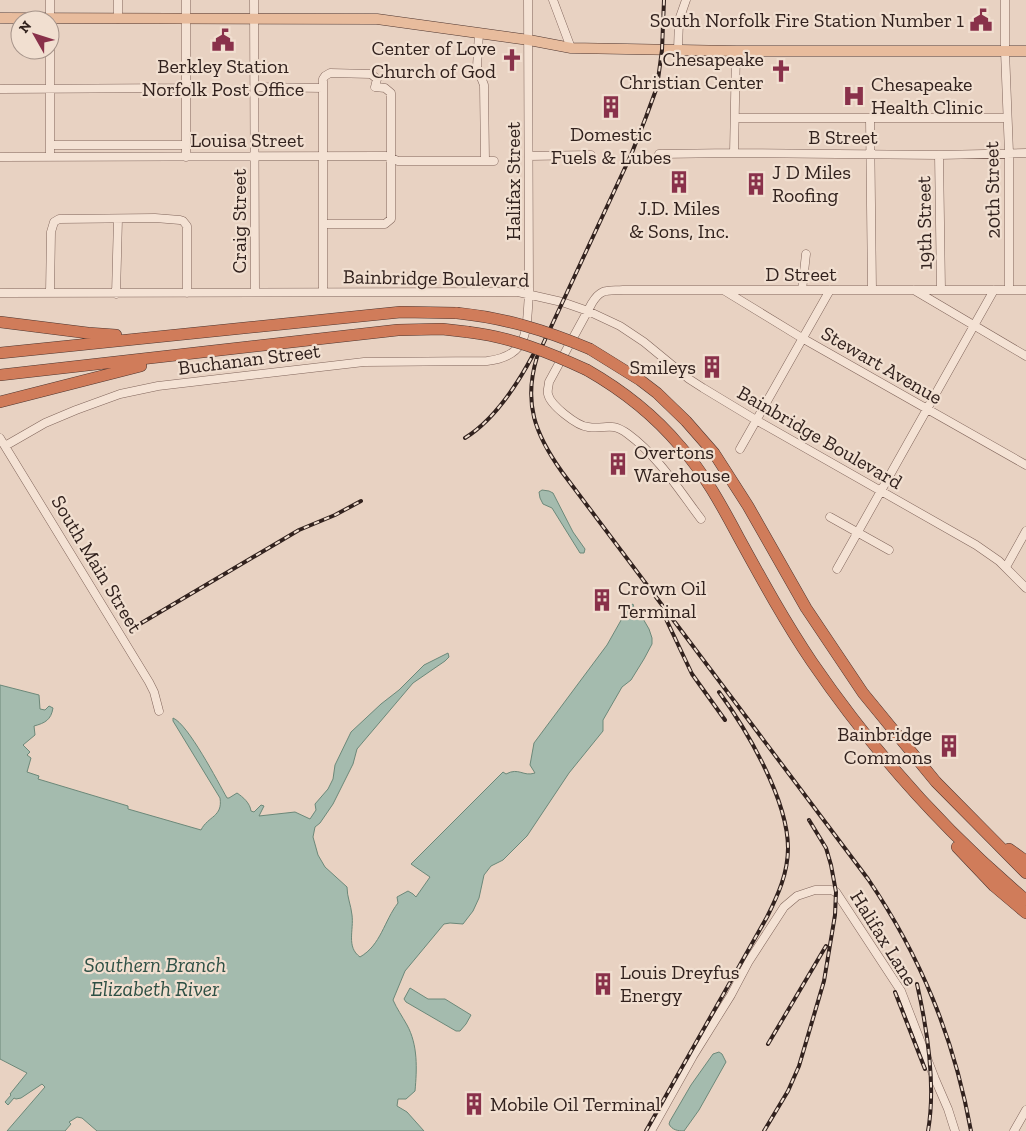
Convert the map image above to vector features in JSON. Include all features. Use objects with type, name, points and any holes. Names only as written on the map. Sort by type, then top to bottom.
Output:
[{"type":"highway","points":[[0,352],[401,312],[457,312],[518,322],[590,349],[640,380],[657,393],[686,421],[714,453],[744,500],[806,608],[845,668],[884,721],[912,755],[971,819],[1026,872]]},
{"type":"highway","points":[[0,322],[104,335],[172,336]]},
{"type":"highway","points":[[0,375],[398,330],[442,329],[500,337],[527,344],[587,370],[619,390],[652,416],[686,452],[707,482],[776,606],[810,659],[869,740],[929,816],[974,866],[1026,913]]},
{"type":"highway","points":[[0,402],[130,368],[193,358],[230,349]]},
{"type":"highway","points":[[902,780],[952,833],[1026,900]]},
{"type":"highway","points":[[971,819],[1026,861]]},
{"type":"main road","points":[[60,19],[377,19],[529,40],[571,48],[736,51],[1026,51]]},
{"type":"street","points":[[118,0],[118,19]]},
{"type":"street","points":[[186,0],[186,157]]},
{"type":"street","name":"Craig Street","points":[[254,0],[255,292]]},
{"type":"street","name":"Halifax Street","points":[[508,355],[518,349],[526,330],[529,294],[528,0]]},
{"type":"street","points":[[554,0],[571,48]]},
{"type":"street","points":[[678,50],[679,20],[686,0]]},
{"type":"street","name":"20th Street","points":[[1005,0],[1009,153],[1009,290]]},
{"type":"street","points":[[478,33],[477,66],[484,85],[485,161]]},
{"type":"street","points":[[734,153],[736,51]]},
{"type":"street","points":[[50,60],[50,157]]},
{"type":"street","points":[[323,292],[324,78],[330,73],[371,74],[377,79],[375,87],[385,88],[391,93],[391,219],[385,224],[324,224]]},
{"type":"street","points":[[255,87],[323,88]]},
{"type":"street","points":[[0,89],[187,88]]},
{"type":"street","points":[[735,118],[1007,118]]},
{"type":"street","points":[[870,119],[872,290]]},
{"type":"street","name":"Louisa Street","points":[[50,145],[186,145]]},
{"type":"street","points":[[120,157],[121,146]]},
{"type":"street","name":"B Street","points":[[659,154],[939,155],[1026,153]]},
{"type":"street","points":[[529,156],[590,155]]},
{"type":"street","name":"19th Street","points":[[939,155],[941,290]]},
{"type":"street","name":"Louisa Street","points":[[0,157],[386,156],[398,161],[494,161]]},
{"type":"street","points":[[116,294],[118,219]]},
{"type":"street","points":[[50,293],[52,225],[57,220],[167,219],[184,221],[187,226],[187,293]]},
{"type":"street","points":[[802,290],[806,254]]},
{"type":"street","name":"D Street","points":[[588,311],[596,296],[604,290],[1026,290]]},
{"type":"street","name":"Stewart Avenue","points":[[724,290],[802,338],[1026,465]]},
{"type":"street","points":[[740,449],[830,290]]},
{"type":"street","points":[[914,290],[1026,356]]},
{"type":"street","points":[[836,569],[994,290]]},
{"type":"street","name":"Bainbridge Boulevard","points":[[0,293],[509,292],[529,294],[557,301],[588,311],[630,332],[689,378],[756,420],[976,545],[1000,561],[1026,588]]},
{"type":"street","points":[[588,311],[549,382],[548,394],[553,405],[587,427],[613,426],[628,434],[671,478],[701,519]]},
{"type":"street","name":"Buchanan Street","points":[[5,446],[45,423],[76,410],[120,394],[148,388],[364,362],[487,361],[508,355]]},
{"type":"street","name":"South Main Street","points":[[0,438],[150,682],[159,711]]},
{"type":"street","points":[[830,517],[889,550]]},
{"type":"street","points":[[1006,567],[1026,531]]},
{"type":"street","name":"Halifax Lane","points":[[651,1131],[749,961],[784,907],[797,896],[824,889],[836,892],[901,991],[935,1079],[946,1102],[954,1131]]},
{"type":"street","points":[[1014,1131],[1026,1110]]},
{"type":"water","points":[[542,490],[553,493],[573,532],[585,549],[584,553],[580,553],[552,508],[543,504],[539,492]]},
{"type":"water","name":"Southern Branch Elizabeth River","points":[[633,604],[635,612],[642,617],[649,629],[652,644],[631,680],[622,687],[603,720],[603,731],[569,773],[527,836],[503,860],[491,866],[484,875],[479,898],[473,911],[463,924],[444,924],[405,971],[393,1000],[411,1033],[415,1049],[416,1066],[415,1091],[406,1099],[398,1099],[397,1106],[407,1112],[424,1131],[97,1131],[82,1118],[77,1117],[69,1122],[71,1124],[65,1131],[7,1131],[45,1087],[42,1084],[21,1098],[14,1098],[8,1105],[5,1102],[27,1073],[0,1059],[0,685],[39,695],[40,709],[45,710],[49,706],[53,708],[47,720],[34,726],[35,735],[23,745],[30,752],[27,755],[31,758],[27,772],[39,776],[38,779],[128,806],[128,809],[201,830],[217,813],[220,798],[173,721],[173,718],[187,731],[227,798],[237,793],[246,800],[251,811],[254,812],[261,805],[264,806],[259,816],[295,812],[310,819],[316,810],[315,804],[328,789],[333,779],[335,765],[351,732],[399,690],[424,665],[448,653],[449,657],[445,661],[413,683],[357,749],[353,764],[333,804],[315,827],[313,837],[318,855],[325,867],[347,887],[352,915],[352,943],[353,948],[360,957],[378,939],[398,903],[397,897],[408,891],[416,897],[430,877],[411,864],[503,772],[506,774],[514,771],[527,774],[535,773],[530,765],[534,743],[607,645],[624,615],[624,609]]},
{"type":"water","points":[[410,988],[428,999],[445,999],[471,1015],[460,1031],[456,1031],[406,1002],[404,999]]},
{"type":"water","points":[[719,1052],[726,1062],[699,1110],[684,1131],[673,1129],[669,1124],[670,1121],[691,1085],[713,1054]]},
{"type":"railway","points":[[664,0],[662,50],[657,87],[631,155],[537,357],[531,389],[534,417],[545,444],[562,472],[868,879],[887,908],[904,938],[933,999],[955,1063],[971,1131]]},
{"type":"railway","points":[[465,438],[486,422],[495,412],[520,378],[533,355]]},
{"type":"railway","points":[[133,628],[299,530],[335,515],[361,501]]},
{"type":"railway","points":[[665,617],[692,674],[725,720]]},
{"type":"railway","points":[[646,1131],[767,917],[784,875],[788,857],[786,829],[774,788],[753,745],[719,692]]},
{"type":"railway","points":[[764,1131],[788,1091],[799,1066],[824,981],[835,915],[836,892],[831,865],[826,848],[809,820]]},
{"type":"railway","points":[[768,1044],[826,946]]},
{"type":"railway","points":[[917,984],[924,1019],[931,1076],[928,1131]]},
{"type":"railway","points":[[895,992],[925,1069]]},
{"type":"place","name":"South Norfolk Fire Station Number 1","points":[[981,20]]},
{"type":"place","name":"Berkley Station Norfolk Post Office","points":[[223,40]]},
{"type":"place","name":"Center of Love Church of God","points":[[512,60]]},
{"type":"place","name":"Chesapeake Christian Center","points":[[781,71]]},
{"type":"place","name":"Chesapeake Health Clinic","points":[[854,96]]},
{"type":"place","name":"Domestic Fuels & Lubes","points":[[611,107]]},
{"type":"place","name":"J.D. Miles & Sons, Inc.","points":[[679,182]]},
{"type":"place","name":"J D Miles Roofing","points":[[756,184]]},
{"type":"place","name":"Smileys","points":[[712,367]]},
{"type":"place","name":"Overtons Warehouse","points":[[618,464]]},
{"type":"place","name":"Crown Oil Terminal","points":[[602,600]]},
{"type":"place","name":"Bainbridge Commons","points":[[949,746]]},
{"type":"place","name":"Louis Dreyfus Energy","points":[[603,984]]},
{"type":"place","name":"Mobile Oil Terminal","points":[[474,1104]]}]
